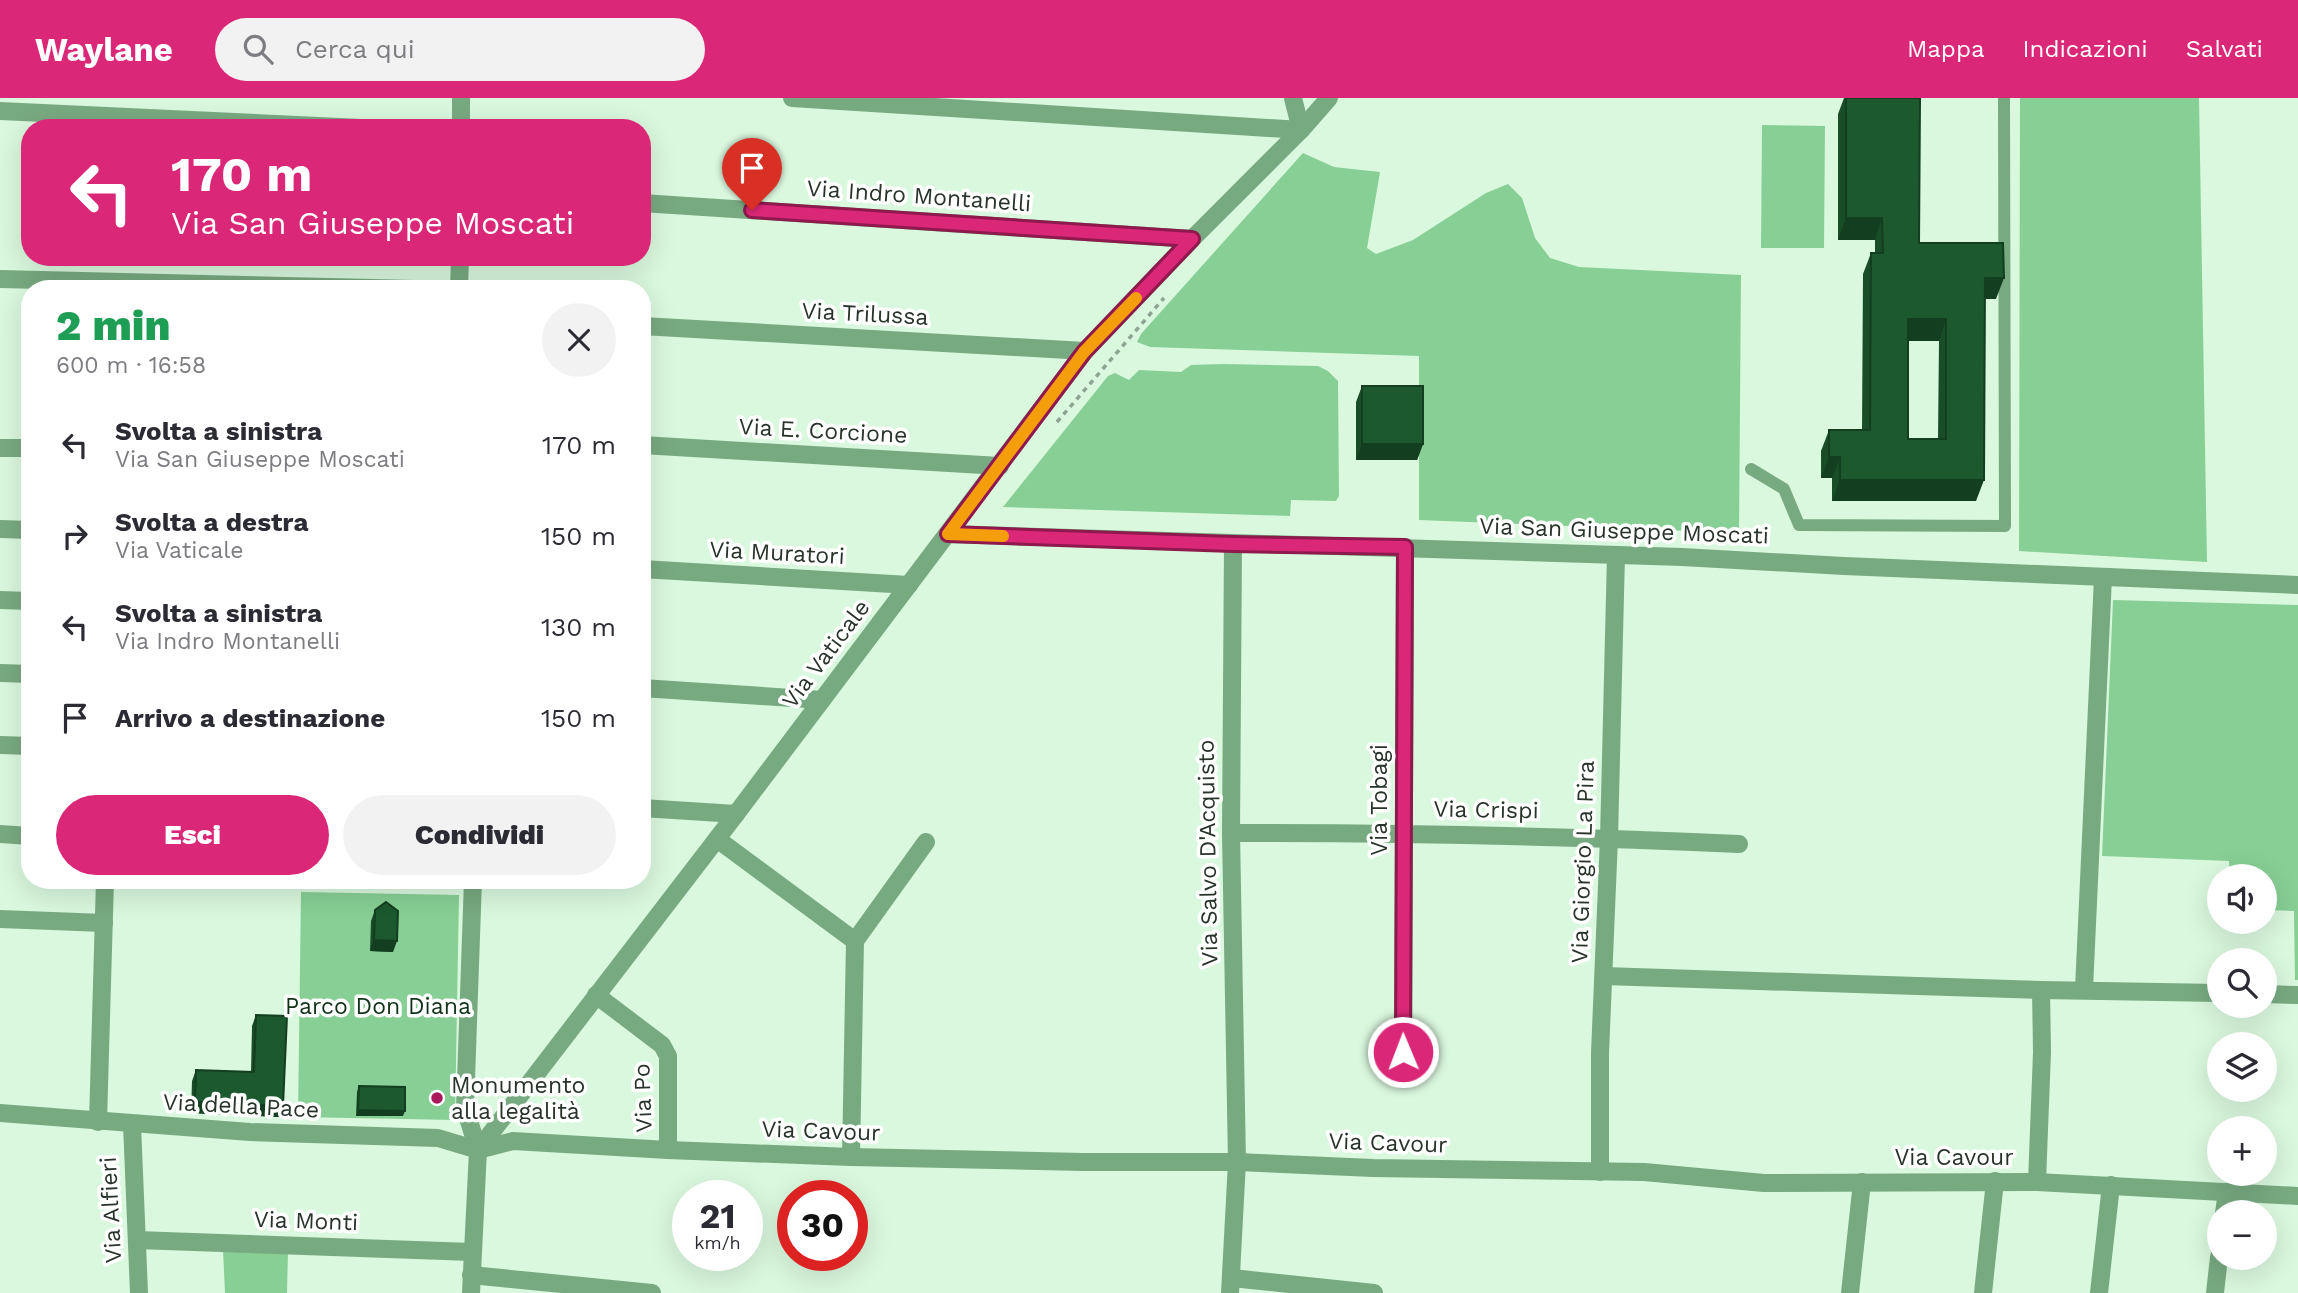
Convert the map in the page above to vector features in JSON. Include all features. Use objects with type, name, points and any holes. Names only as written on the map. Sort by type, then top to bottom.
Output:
[{"type":"street","points":[[461,98],[461,119]]},
{"type":"street","points":[[792,98],[1301,130],[1293,98]]},
{"type":"street","name":"Via Vaticale","points":[[478,1150],[736,814],[1084,352],[1329,98]]},
{"type":"street","points":[[0,111],[170,119]]},
{"type":"street","name":"Via Indro Montanelli","points":[[651,204],[1192,239]]},
{"type":"street","points":[[0,279],[41,280]]},
{"type":"street","name":"Via Trilussa","points":[[651,327],[1084,352]]},
{"type":"street","name":"Via E. Corcione","points":[[651,446],[1000,466]]},
{"type":"street","points":[[0,448],[21,448]]},
{"type":"street","points":[[0,529],[21,530]]},
{"type":"street","name":"Via San Giuseppe Moscati","points":[[948,534],[1405,547],[2298,585]]},
{"type":"street","name":"Via Salvo D'Acquisto","points":[[1231,1286],[1237,1162],[1231,833],[1233,544]]},
{"type":"street","name":"Via Tobagi","points":[[1403,1052],[1405,547]]},
{"type":"street","name":"Via Giorgio La Pira","points":[[1600,1172],[1600,1053],[1616,555]]},
{"type":"street","name":"Via Muratori","points":[[651,570],[909,585]]},
{"type":"street","points":[[2084,989],[2103,577]]},
{"type":"street","points":[[0,600],[21,601]]},
{"type":"street","points":[[0,673],[21,674]]},
{"type":"street","points":[[651,689],[822,700]]},
{"type":"street","points":[[0,745],[21,746]]},
{"type":"street","points":[[651,809],[736,814]]},
{"type":"street","name":"Via Crispi","points":[[1231,833],[1403,833],[1739,844]]},
{"type":"street","points":[[0,834],[21,835]]},
{"type":"street","points":[[717,839],[855,941]]},
{"type":"street","points":[[851,1157],[855,941],[926,842]]},
{"type":"street","points":[[98,1122],[105,889]]},
{"type":"street","points":[[471,1293],[478,1150],[465,1108],[473,889]]},
{"type":"street","points":[[0,919],[104,923]]},
{"type":"street","points":[[1604,976],[2207,993]]},
{"type":"street","points":[[2037,1182],[2042,1052],[2040,990]]},
{"type":"street","points":[[2277,994],[2298,995]]},
{"type":"street","name":"Via Po","points":[[596,995],[662,1045],[668,1056],[668,1150]]},
{"type":"street","name":"Via della Pace","points":[[0,1113],[250,1132],[438,1138],[478,1150]]},
{"type":"street","name":"Via Alfieri","points":[[132,1124],[139,1293]]},
{"type":"street","name":"Via Cavour","points":[[478,1150],[513,1141],[851,1157],[1644,1171],[1764,1183],[2037,1182],[2298,1196]]},
{"type":"street","points":[[1983,1293],[1995,1181]]},
{"type":"street","points":[[1850,1293],[1862,1182]]},
{"type":"street","points":[[2098,1293],[2110,1185]]},
{"type":"street","points":[[2226,1200],[2227,1192]]},
{"type":"street","name":"Via Monti","points":[[137,1240],[472,1252]]},
{"type":"street","points":[[2215,1293],[2218,1270]]},
{"type":"street","points":[[471,1275],[652,1293]]},
{"type":"street","points":[[1231,1286],[1374,1293]]},
{"type":"lane","points":[[1751,469],[1784,489],[1799,525],[2005,526],[2004,98]]},
{"type":"path","points":[[1053,428],[1165,297]]},
{"type":"green space","points":[[2020,98],[2199,98],[2207,562],[2019,551]]},
{"type":"green space","points":[[1762,125],[1825,126],[1824,248],[1761,248]]},
{"type":"green space","points":[[1303,153],[1334,167],[1380,172],[1367,248],[1376,254],[1413,240],[1486,193],[1508,184],[1522,198],[1535,238],[1550,258],[1579,267],[1741,275],[1739,533],[1419,520],[1419,356],[1150,347],[1137,342],[1141,334]]},
{"type":"green space","points":[[1191,365],[1318,366],[1338,381],[1339,496],[1336,501],[1291,500],[1290,516],[1003,507],[1108,376],[1115,373],[1129,380],[1139,370],[1181,372]]},
{"type":"green space","points":[[2113,600],[2298,605],[2298,980],[2295,980],[2294,911],[2277,910],[2277,864],[2229,864],[2229,861],[2102,856]]},
{"type":"green space","name":"Parco Don Diana","points":[[301,892],[459,895],[455,1120],[298,1117]]},
{"type":"green space","points":[[223,1249],[288,1252],[287,1293],[225,1293]]},
{"type":"building","points":[[1846,98],[1920,98],[1919,243],[2003,243],[2004,278],[1985,278],[1984,480],[1840,480],[1840,457],[1829,457],[1829,430],[1870,430],[1871,253],[1883,253],[1882,218],[1846,218]],"holes":[[[1908,319],[1946,319],[1946,439],[1908,439]]]},
{"type":"building","points":[[1362,386],[1423,386],[1423,444],[1362,444]]},
{"type":"building","points":[[386,902],[398,911],[397,941],[374,940],[375,910]]},
{"type":"building","points":[[256,1015],[287,1016],[283,1106],[195,1102],[196,1070],[254,1072]]},
{"type":"building","points":[[359,1086],[405,1087],[405,1111],[358,1110]]},
{"type":"slow traffic","points":[[1003,536],[948,534],[1084,352],[1136,298]]},
{"type":"place","name":"Monumento alla legalità","points":[[437,1098]]},
{"type":"route","points":[[752,210],[1192,239],[1084,352],[948,534],[1405,547],[1403,1052]]}]
